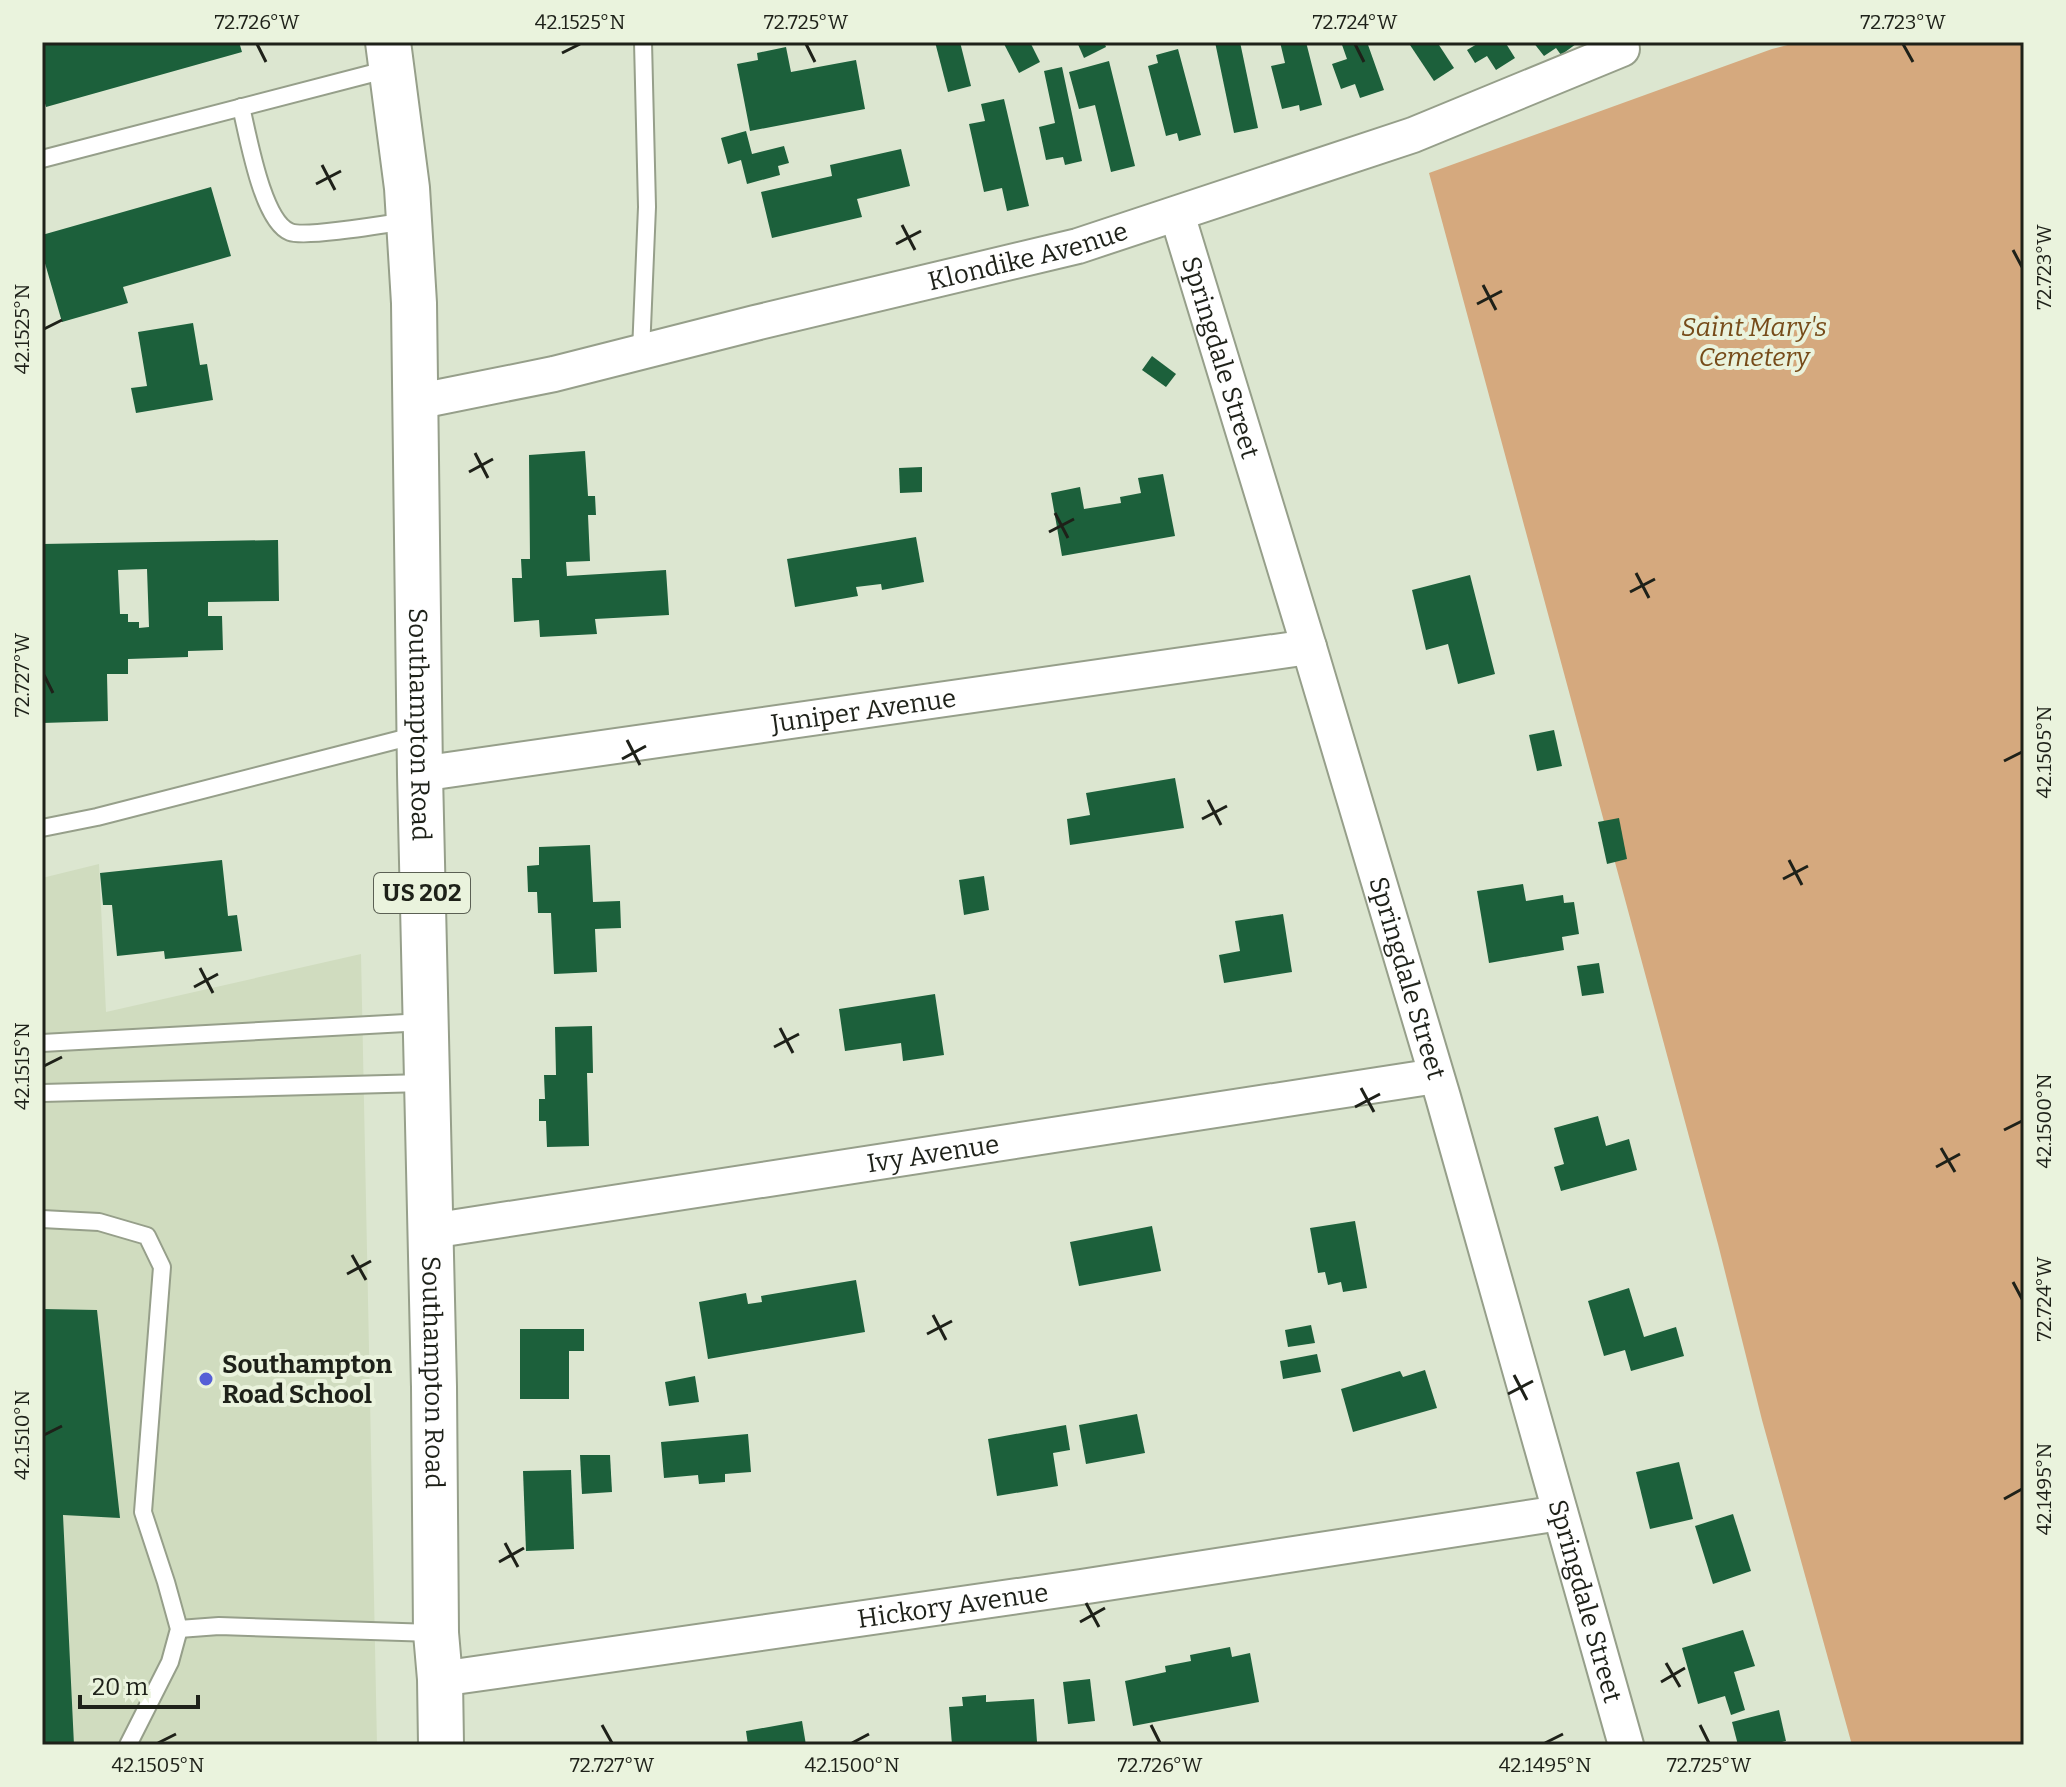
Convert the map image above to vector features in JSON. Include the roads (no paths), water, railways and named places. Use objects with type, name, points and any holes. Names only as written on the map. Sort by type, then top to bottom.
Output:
[{"type":"main road","name":"Southampton Road","points":[[390,55],[409,221],[414,303],[419,754],[431,1231],[436,1633],[441,1745]]},
{"type":"street","name":"Klondike Avenue","points":[[415,402],[554,374],[1078,246],[1413,135],[1622,49]]},
{"type":"street","name":"Springdale Street","points":[[1177,214],[1436,1076],[1626,1745]]},
{"type":"street","name":"Juniper Avenue","points":[[419,754],[1309,647]]},
{"type":"street","name":"Ivy Avenue","points":[[431,1231],[1436,1076]]},
{"type":"street","name":"Hickory Avenue","points":[[440,1679],[1081,1587],[1560,1513]]},
{"type":"lane","points":[[641,352],[647,207],[643,42]]},
{"type":"lane","points":[[42,159],[241,107],[390,55]]},
{"type":"lane","points":[[241,107],[260,184],[271,211],[290,232],[308,233],[409,221]]},
{"type":"lane","points":[[42,828],[419,754]]},
{"type":"lane","points":[[42,1043],[425,1022]]},
{"type":"lane","points":[[42,1093],[428,1083]]},
{"type":"lane","points":[[42,1219],[99,1222],[147,1236],[162,1267],[143,1512],[179,1629],[170,1662],[128,1745]]},
{"type":"lane","points":[[179,1629],[219,1626],[436,1633]]},
{"type":"place","name":"Southampton Road School","points":[[206,1379]]},
{"type":"park label","name":"Saint Mary's Cemetery","points":[[1754,342]]}]
